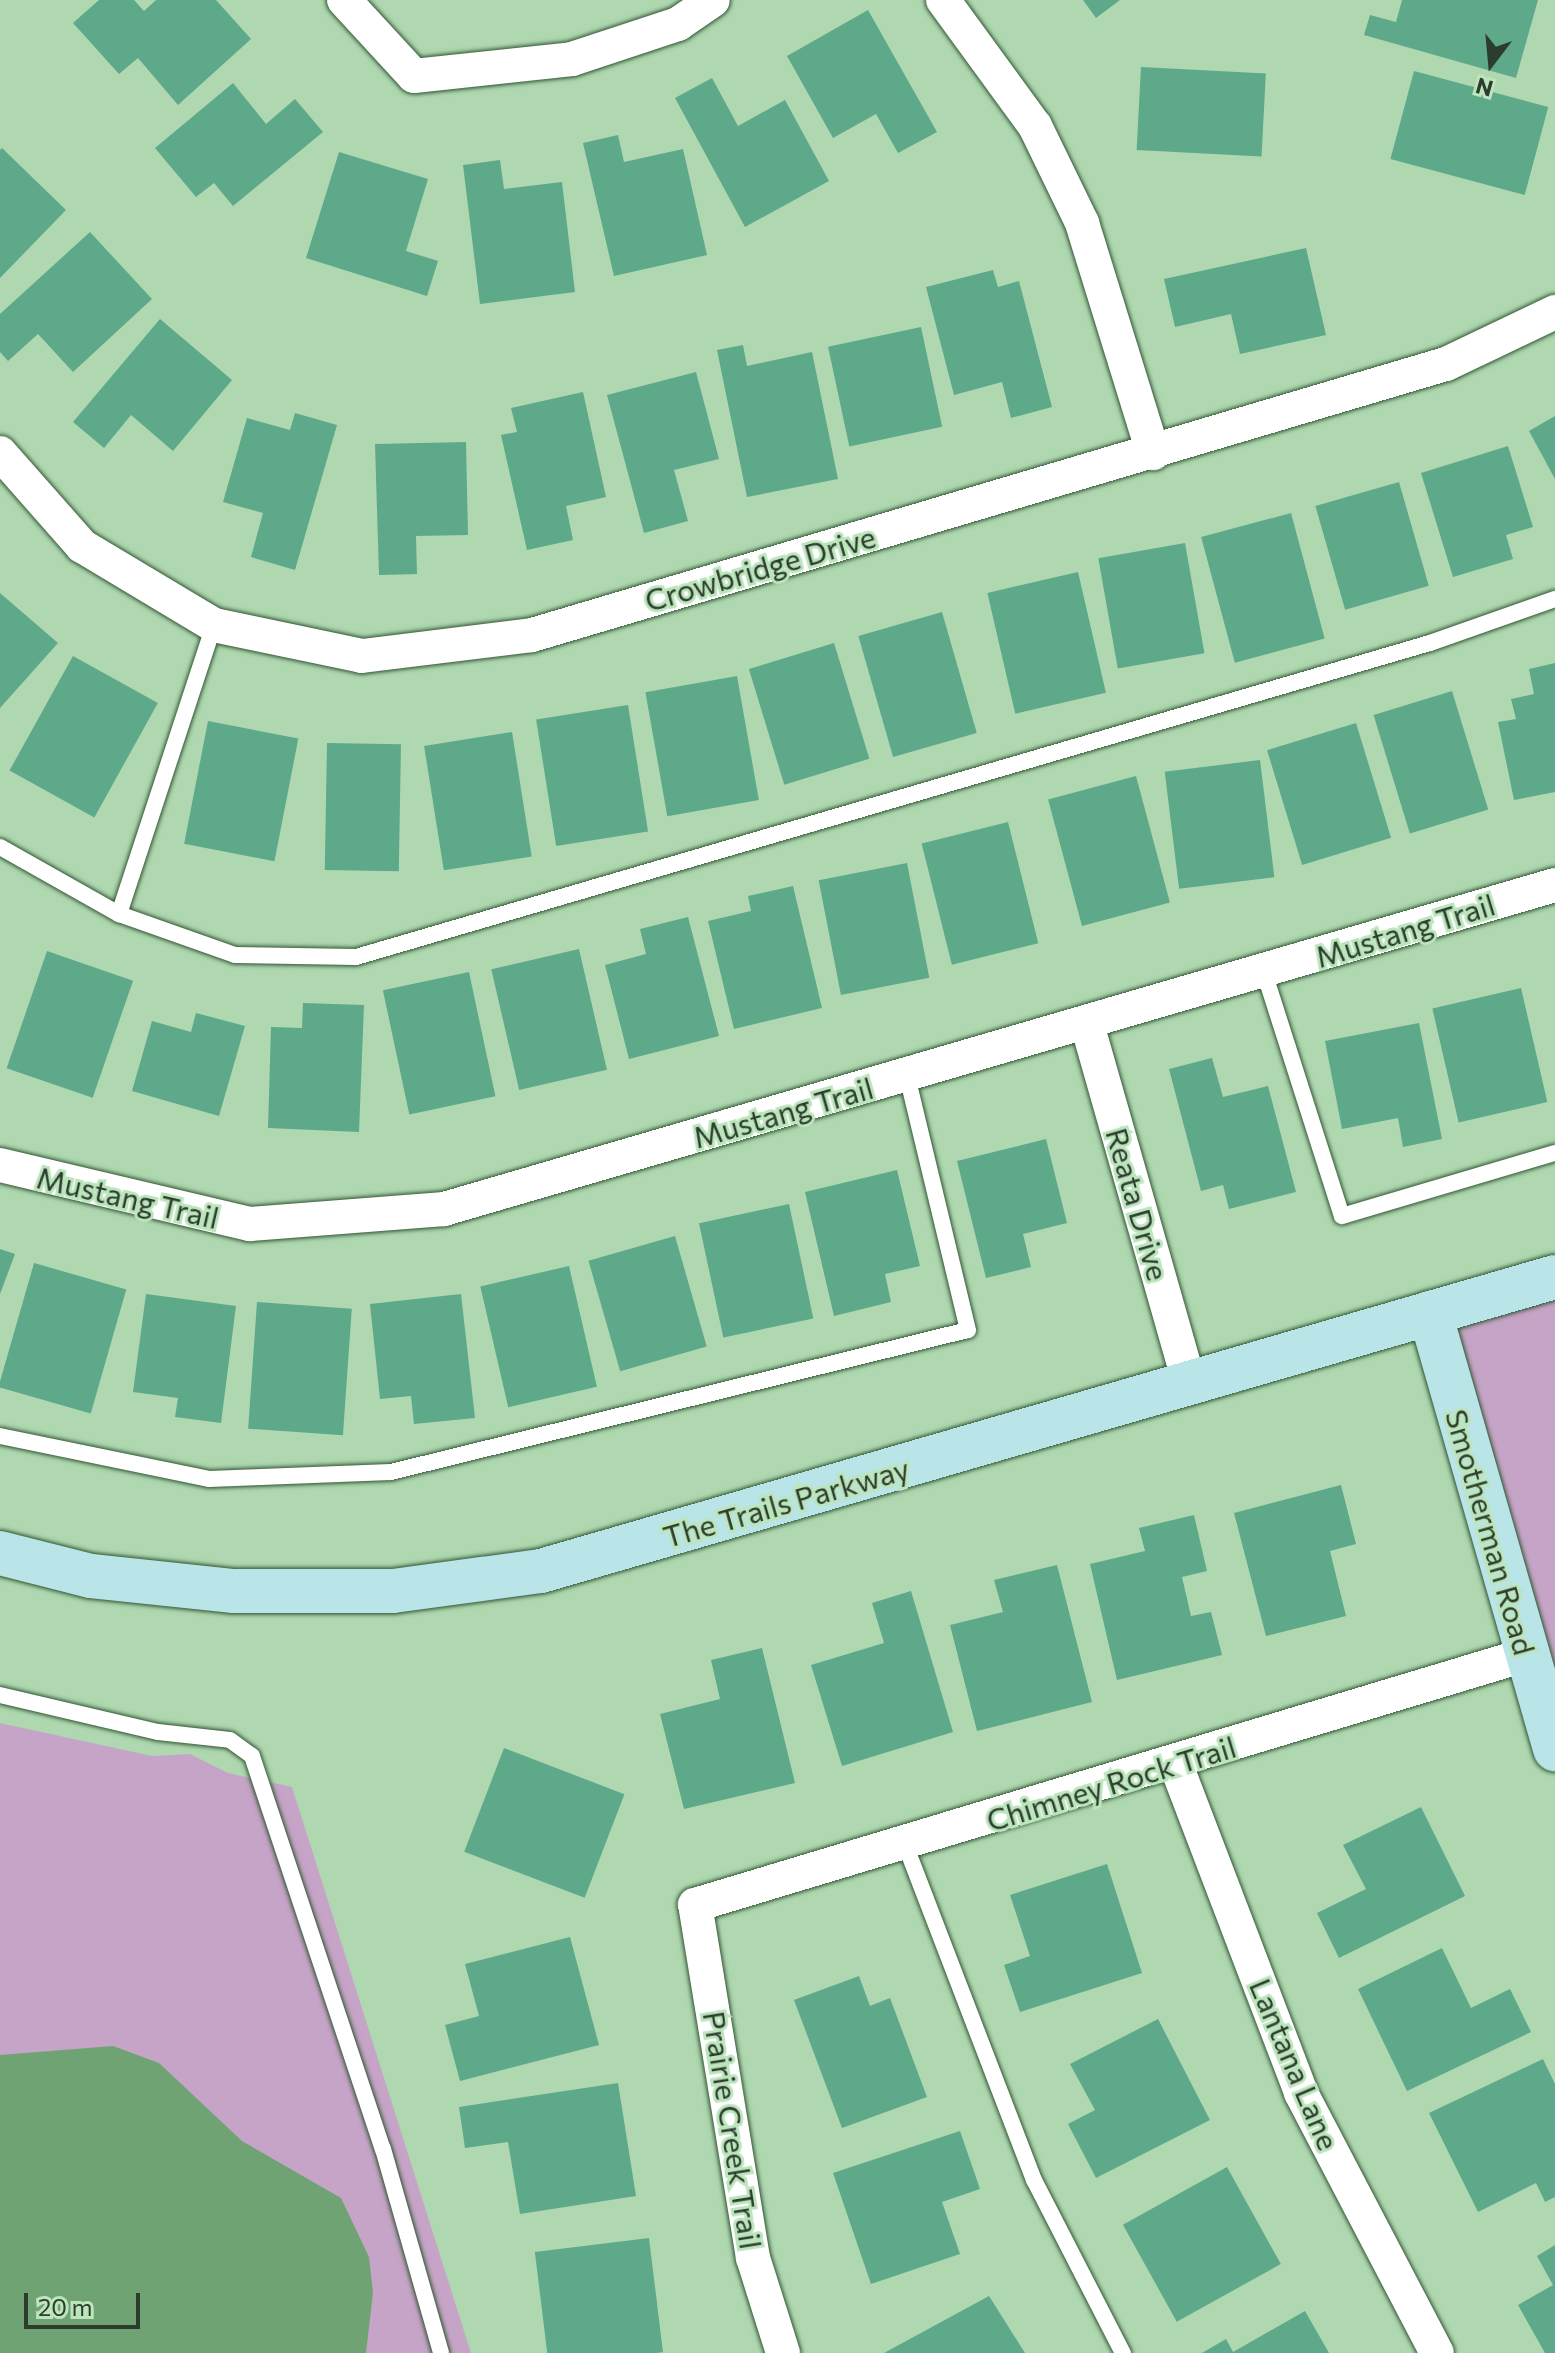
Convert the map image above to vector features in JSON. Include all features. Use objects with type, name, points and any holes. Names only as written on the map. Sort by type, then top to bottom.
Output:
[{"type":"street","points":[[344,0],[414,76],[572,59],[678,24],[713,0]]},
{"type":"street","points":[[943,0],[1035,126],[1082,223],[1153,453]]},
{"type":"street","name":"Crowbridge Drive","points":[[0,453],[82,546],[214,625],[362,656],[532,635],[1446,364],[1555,312]]},
{"type":"street","name":"Mustang Trail","points":[[0,1165],[250,1224],[444,1209],[1087,1024],[1555,885]]},
{"type":"street","name":"Reata Drive","points":[[1087,1024],[1189,1383]]},
{"type":"street","name":"The Trails Parkway","points":[[0,1553],[91,1576],[234,1591],[393,1591],[541,1571],[1555,1277]]},
{"type":"street","name":"Smotherman Road","points":[[1430,1313],[1525,1655],[1555,1749]]},
{"type":"street","name":"Chimney Rock Trail","points":[[695,1905],[1176,1765],[1525,1655]]},
{"type":"street","name":"Lantana Lane","points":[[1176,1765],[1301,2093],[1437,2353]]},
{"type":"street","name":"Prairie Creek Trail","points":[[695,1905],[753,2258],[783,2353]]},
{"type":"lane","points":[[0,847],[119,914],[235,955],[356,957],[1415,647],[1555,599]]},
{"type":"lane","points":[[119,914],[214,625]]},
{"type":"lane","points":[[1264,972],[1342,1216],[1555,1153]]},
{"type":"lane","points":[[0,1436],[209,1479],[391,1472],[968,1330],[907,1076]]},
{"type":"lane","points":[[0,1695],[158,1732],[230,1740],[252,1756],[383,2149],[441,2353]]},
{"type":"lane","points":[[905,1844],[1034,2180],[1123,2353]]},
{"type":"shaded area","points":[[1555,1273],[1555,1744],[1430,1313]]},
{"type":"shaded area","points":[[0,1723],[152,1756],[190,1754],[228,1773],[292,1787],[471,2353],[0,2353]]},
{"type":"shaded area","points":[[113,2046],[159,2063],[242,2141],[341,2198],[369,2257],[373,2293],[366,2353],[0,2353],[0,2055]]},
{"type":"building","points":[[99,0],[134,0],[144,11],[156,0],[216,0],[251,39],[178,105],[138,58],[119,74],[73,23]]},
{"type":"building","points":[[1083,0],[1120,0],[1096,18]]},
{"type":"building","points":[[1402,0],[1538,0],[1516,78],[1364,35],[1370,15],[1396,22]]},
{"type":"building","points":[[868,10],[937,132],[898,153],[876,114],[833,138],[787,56]]},
{"type":"building","points":[[1141,67],[1266,74],[1261,156],[1137,150]]},
{"type":"building","points":[[1414,71],[1548,107],[1525,195],[1390,159]]},
{"type":"building","points":[[712,78],[738,126],[785,100],[829,181],[745,227],[675,98]]},
{"type":"building","points":[[233,83],[266,124],[295,99],[323,132],[233,206],[214,183],[196,197],[155,148]]},
{"type":"building","points":[[618,135],[624,162],[683,149],[707,255],[614,276],[583,143]]},
{"type":"building","points":[[2,148],[66,210],[0,278],[0,150]]},
{"type":"building","points":[[339,152],[428,179],[406,251],[438,261],[427,296],[306,258]]},
{"type":"building","points":[[500,160],[504,189],[562,182],[575,292],[480,304],[463,165]]},
{"type":"building","points":[[90,232],[152,299],[73,372],[38,334],[8,361],[0,352],[0,314]]},
{"type":"building","points":[[1306,248],[1326,335],[1240,354],[1231,314],[1175,327],[1164,279]]},
{"type":"building","points":[[993,270],[998,287],[1019,281],[1052,407],[1011,418],[1002,382],[954,395],[926,287]]},
{"type":"building","points":[[160,319],[232,380],[173,451],[131,415],[104,448],[73,422]]},
{"type":"building","points":[[921,327],[942,427],[849,447],[828,347]]},
{"type":"building","points":[[743,345],[747,366],[812,352],[838,479],[747,497],[717,350]]},
{"type":"building","points":[[696,372],[719,459],[674,470],[688,521],[644,533],[607,395]]},
{"type":"building","points":[[583,392],[606,497],[566,506],[573,540],[527,550],[501,435],[517,432],[511,408]]},
{"type":"building","points":[[295,413],[337,425],[295,570],[251,557],[263,513],[223,502],[247,418],[290,430]]},
{"type":"building","points":[[1555,416],[1555,479],[1529,431]]},
{"type":"building","points":[[466,442],[468,535],[416,536],[417,574],[379,575],[375,444]]},
{"type":"building","points":[[1508,446],[1533,527],[1506,535],[1513,559],[1453,577],[1421,473]]},
{"type":"building","points":[[1399,482],[1429,586],[1345,610],[1315,506]]},
{"type":"building","points":[[1291,513],[1325,639],[1235,663],[1201,537]]},
{"type":"building","points":[[1185,543],[1204,653],[1118,669],[1098,558]]},
{"type":"building","points":[[1078,572],[1106,693],[1015,714],[987,593]]},
{"type":"building","points":[[0,593],[58,643],[0,708]]},
{"type":"building","points":[[942,612],[977,733],[893,757],[858,636]]},
{"type":"building","points":[[834,643],[869,759],[784,785],[749,669]]},
{"type":"building","points":[[73,656],[158,703],[94,818],[9,771]]},
{"type":"building","points":[[1555,663],[1555,792],[1514,800],[1498,722],[1516,719],[1511,699],[1534,694],[1529,669]]},
{"type":"building","points":[[737,676],[759,800],[667,816],[645,692]]},
{"type":"building","points":[[1452,691],[1488,810],[1410,834],[1374,715]]},
{"type":"building","points":[[628,705],[648,831],[556,846],[536,720]]},
{"type":"building","points":[[208,721],[298,739],[274,861],[184,844]]},
{"type":"building","points":[[1356,723],[1391,838],[1302,865],[1267,750]]},
{"type":"building","points":[[512,732],[532,856],[444,870],[424,746]]},
{"type":"building","points":[[327,743],[401,744],[399,871],[325,870]]},
{"type":"building","points":[[1260,760],[1274,877],[1179,889],[1165,772]]},
{"type":"building","points":[[1136,776],[1170,903],[1082,926],[1048,800]]},
{"type":"building","points":[[1008,822],[1038,943],[952,965],[922,844]]},
{"type":"building","points":[[907,863],[929,978],[841,995],[819,880]]},
{"type":"building","points":[[793,886],[822,1008],[734,1029],[708,921],[751,911],[748,896]]},
{"type":"building","points":[[688,917],[719,1036],[629,1059],[605,965],[646,954],[640,929]]},
{"type":"building","points":[[579,949],[607,1070],[519,1090],[491,969]]},
{"type":"building","points":[[47,951],[133,981],[93,1098],[7,1068]]},
{"type":"building","points":[[469,972],[495,1096],[409,1115],[383,990]]},
{"type":"building","points":[[1521,988],[1547,1102],[1459,1122],[1432,1008]]},
{"type":"building","points":[[303,1003],[364,1005],[359,1132],[268,1128],[271,1027],[302,1028]]},
{"type":"building","points":[[196,1013],[245,1026],[219,1116],[132,1091],[152,1021],[191,1032]]},
{"type":"building","points":[[1419,1023],[1442,1139],[1403,1147],[1398,1118],[1342,1129],[1325,1041]]},
{"type":"building","points":[[1212,1058],[1223,1097],[1268,1086],[1296,1192],[1229,1209],[1223,1185],[1201,1191],[1169,1069]]},
{"type":"building","points":[[1046,1139],[1067,1223],[1023,1234],[1031,1267],[986,1278],[957,1161]]},
{"type":"building","points":[[897,1170],[920,1266],[885,1274],[891,1302],[834,1316],[805,1192]]},
{"type":"building","points":[[789,1204],[813,1318],[723,1338],[699,1223]]},
{"type":"building","points":[[675,1236],[707,1347],[620,1371],[588,1261]]},
{"type":"building","points":[[0,1249],[15,1254],[0,1294]]},
{"type":"building","points":[[34,1263],[126,1289],[91,1413],[0,1387]]},
{"type":"building","points":[[569,1266],[597,1387],[508,1407],[480,1286]]},
{"type":"building","points":[[146,1294],[236,1306],[221,1423],[175,1417],[178,1398],[133,1392]]},
{"type":"building","points":[[461,1294],[475,1418],[414,1424],[411,1396],[380,1399],[370,1304]]},
{"type":"building","points":[[257,1302],[352,1309],[343,1435],[248,1429]]},
{"type":"building","points":[[1341,1485],[1356,1544],[1330,1551],[1346,1616],[1266,1636],[1234,1513]]},
{"type":"building","points":[[1194,1515],[1207,1571],[1182,1577],[1191,1616],[1211,1612],[1222,1655],[1117,1680],[1090,1564],[1145,1551],[1139,1528]]},
{"type":"building","points":[[1057,1565],[1092,1702],[977,1731],[950,1625],[1003,1612],[994,1580]]},
{"type":"building","points":[[911,1591],[953,1732],[842,1766],[811,1665],[884,1643],[872,1603]]},
{"type":"building","points":[[762,1648],[795,1783],[684,1809],[660,1714],[720,1699],[711,1660]]},
{"type":"building","points":[[504,1748],[624,1794],[585,1898],[464,1852]]},
{"type":"building","points":[[1421,1807],[1465,1896],[1339,1958],[1317,1913],[1366,1889],[1343,1845]]},
{"type":"building","points":[[1107,1864],[1142,1973],[1020,2012],[1004,1965],[1030,1956],[1010,1895]]},
{"type":"building","points":[[570,1937],[599,2045],[460,2081],[445,2025],[479,2016],[465,1964]]},
{"type":"building","points":[[1442,1948],[1471,2008],[1510,1989],[1531,2032],[1407,2091],[1358,1989]]},
{"type":"building","points":[[859,1976],[870,2006],[890,1998],[927,2097],[842,2128],[794,2000]]},
{"type":"building","points":[[1158,2019],[1210,2120],[1096,2178],[1068,2124],[1095,2110],[1070,2064]]},
{"type":"building","points":[[1543,2059],[1555,2084],[1555,2197],[1545,2202],[1536,2183],[1478,2212],[1429,2113]]},
{"type":"building","points":[[618,2083],[636,2196],[520,2214],[508,2142],[465,2148],[459,2107]]},
{"type":"building","points":[[960,2131],[980,2189],[942,2202],[960,2254],[871,2284],[833,2173]]},
{"type":"building","points":[[1227,2167],[1281,2264],[1177,2322],[1123,2225]]},
{"type":"building","points":[[649,2238],[663,2352],[547,2353],[535,2252]]},
{"type":"building","points":[[1555,2245],[1555,2353],[1545,2353],[1518,2305],[1553,2285],[1537,2256]]},
{"type":"building","points":[[989,2296],[1025,2353],[884,2353]]},
{"type":"building","points":[[1305,2311],[1329,2353],[1202,2353],[1226,2339],[1233,2352]]}]
